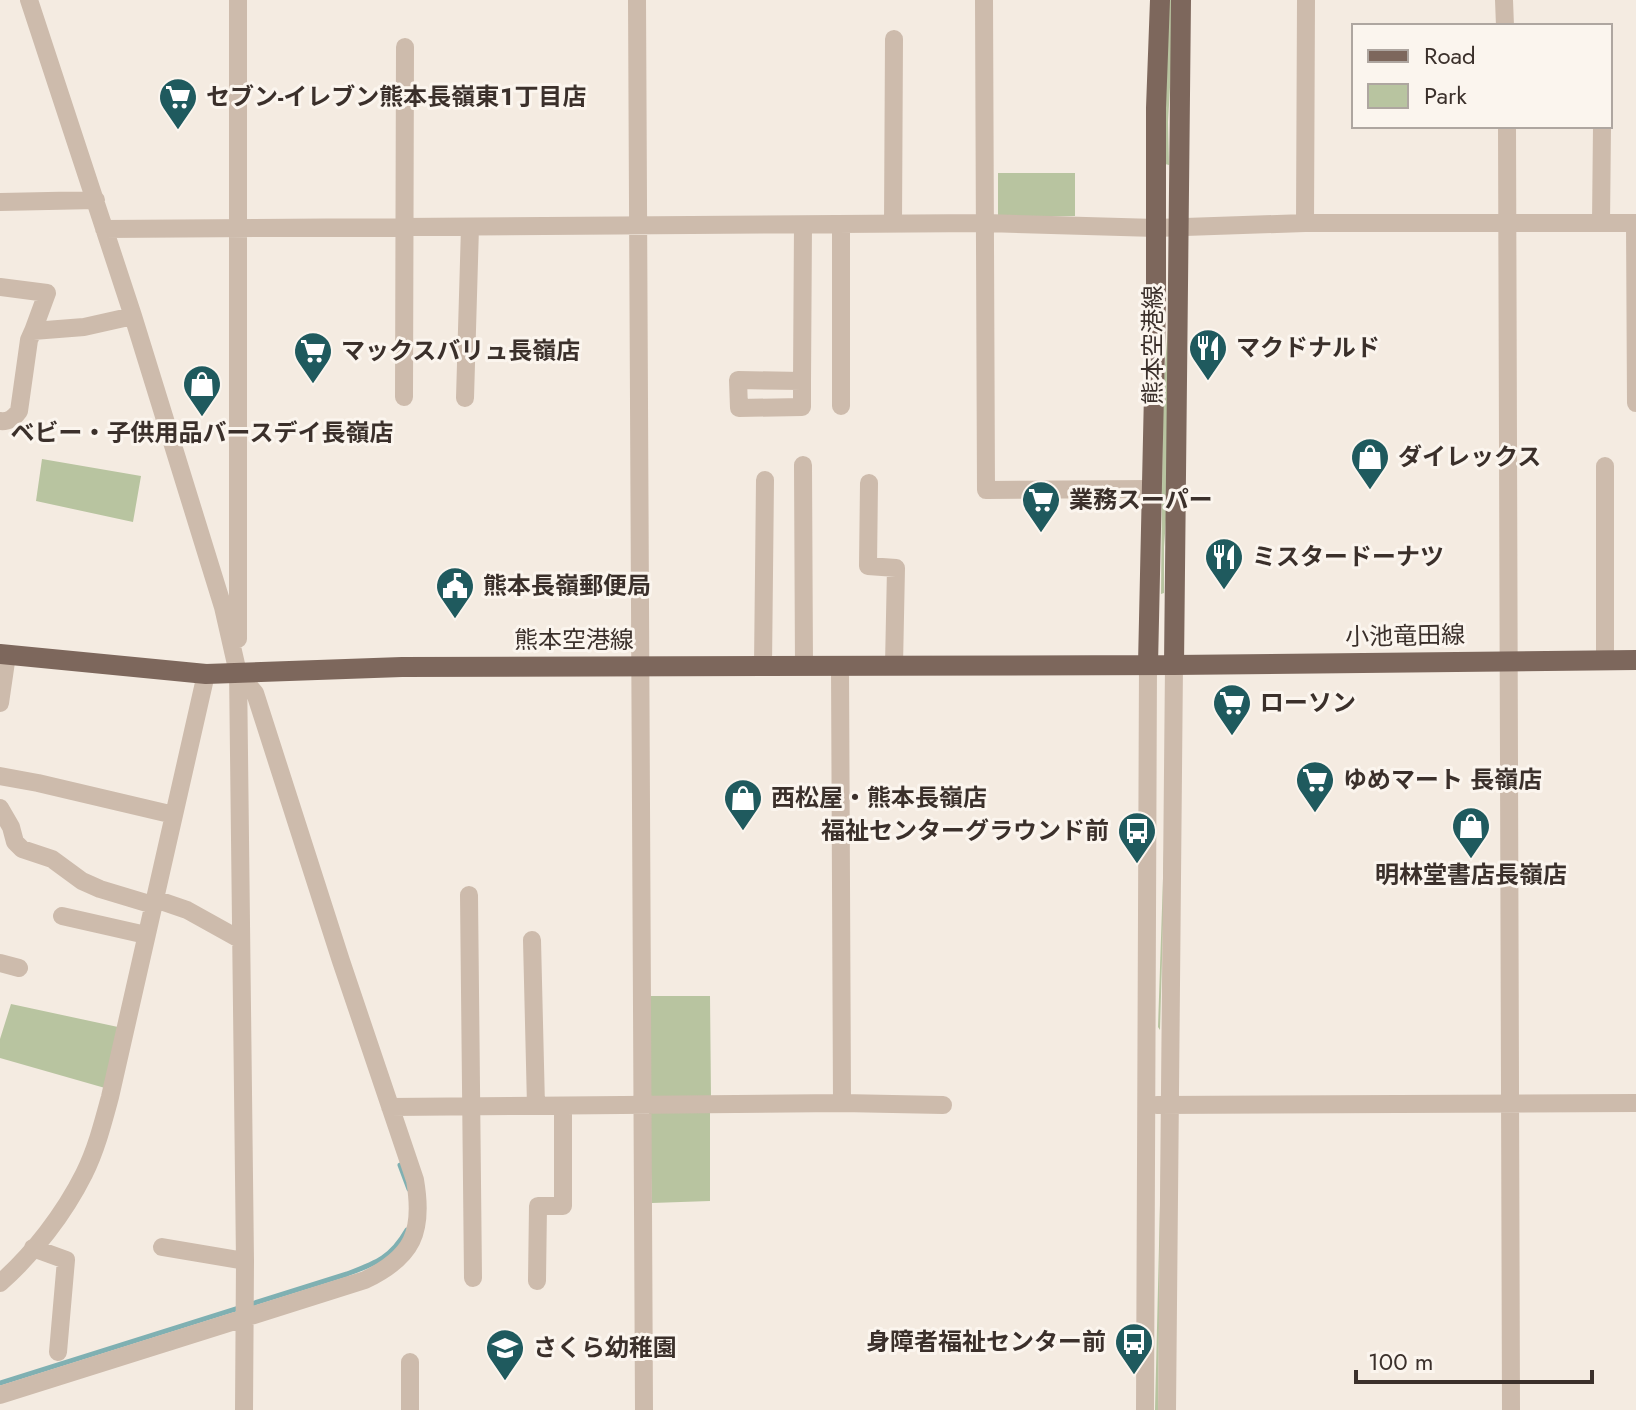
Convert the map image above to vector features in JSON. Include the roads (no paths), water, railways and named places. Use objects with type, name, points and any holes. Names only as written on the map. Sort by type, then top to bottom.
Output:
[{"type":"main road","name":"熊本空港線","points":[[1148,665],[1160,0]]},
{"type":"main road","name":"熊本空港線","points":[[3,654],[206,674],[402,667],[1174,665],[1181,0]]},
{"type":"main road","name":"小池竜田線","points":[[1174,665],[1636,660]]},
{"type":"street","points":[[0,1395],[365,1280],[388,1269],[410,1244],[417,1225],[419,1202],[415,1180],[255,693],[238,673],[223,607],[133,316],[104,229],[88,200],[29,0]]},
{"type":"street","points":[[238,0],[238,673],[244,1410]]},
{"type":"street","points":[[637,0],[644,1410]]},
{"type":"street","points":[[984,0],[986,490],[1153,489]]},
{"type":"street","points":[[1305,223],[1306,0]]},
{"type":"street","points":[[1504,0],[1505,24]]},
{"type":"street","points":[[893,224],[894,39]]},
{"type":"street","points":[[404,397],[405,47]]},
{"type":"street","points":[[1507,128],[1511,1410]]},
{"type":"street","points":[[1601,223],[1602,128]]},
{"type":"street","points":[[0,202],[88,200]]},
{"type":"street","points":[[104,229],[986,223],[1156,228],[1305,223],[1635,223],[1636,403]]},
{"type":"street","points":[[841,224],[841,406]]},
{"type":"street","points":[[802,381],[803,225]]},
{"type":"street","points":[[465,398],[470,227]]},
{"type":"street","points":[[0,287],[47,293],[29,340],[19,411],[14,417],[0,421]]},
{"type":"street","points":[[33,331],[84,327],[133,316]]},
{"type":"street","points":[[803,465],[804,666]]},
{"type":"street","points":[[1605,466],[1605,660]]},
{"type":"street","points":[[763,666],[765,480]]},
{"type":"street","points":[[869,483],[868,566],[896,568],[894,665]]},
{"type":"street","points":[[0,703],[3,654]]},
{"type":"street","points":[[1145,1410],[1148,665]]},
{"type":"street","points":[[1167,1410],[1174,665]]},
{"type":"street","points":[[840,666],[842,1103]]},
{"type":"street","points":[[0,1283],[33,1248],[83,1176],[94,1152],[110,1097],[206,674]]},
{"type":"street","points":[[0,776],[174,815]]},
{"type":"street","points":[[0,808],[15,842],[22,849],[52,859],[82,881],[100,889],[187,910],[241,940]]},
{"type":"street","points":[[469,895],[473,1278]]},
{"type":"street","points":[[62,916],[146,935]]},
{"type":"street","points":[[532,940],[536,1106]]},
{"type":"street","points":[[0,963],[19,968]]},
{"type":"street","points":[[1146,1105],[1636,1103]]},
{"type":"street","points":[[390,1107],[943,1105]]},
{"type":"street","points":[[537,1281],[538,1206],[563,1206],[563,1106]]},
{"type":"street","points":[[162,1247],[245,1261]]},
{"type":"street","points":[[33,1248],[66,1260],[58,1352]]},
{"type":"street","points":[[410,1362],[410,1410]]},
{"type":"waterway","points":[[400,1165],[409,1189]]},
{"type":"waterway","points":[[0,1383],[347,1274],[382,1258],[407,1230]]},
{"type":"place","name":"セブン-イレブン熊本長嶺東１丁目店","points":[[178,131]]},
{"type":"place","name":"マクドナルド","points":[[1208,382]]},
{"type":"place","name":"マックスバリュ長嶺店","points":[[313,385]]},
{"type":"place","name":"ベビー・子供用品バースデイ長嶺店","points":[[202,418]]},
{"type":"place","name":"ダイレックス","points":[[1370,491]]},
{"type":"place","name":"業務スーパー","points":[[1041,534]]},
{"type":"place","name":"ミスタードーナツ","points":[[1224,591]]},
{"type":"place","name":"熊本長嶺郵便局","points":[[455,620]]},
{"type":"place","name":"ローソン","points":[[1232,737]]},
{"type":"place","name":"ゆめマート 長嶺店","points":[[1315,814]]},
{"type":"place","name":"西松屋・熊本長嶺店","points":[[743,832]]},
{"type":"place","name":"明林堂書店長嶺店","points":[[1471,860]]},
{"type":"place","name":"福祉センターグラウンド前","points":[[1137,865]]},
{"type":"place","name":"身障者福祉センター前","points":[[1134,1376]]},
{"type":"place","name":"さくら幼稚園","points":[[505,1382]]}]
